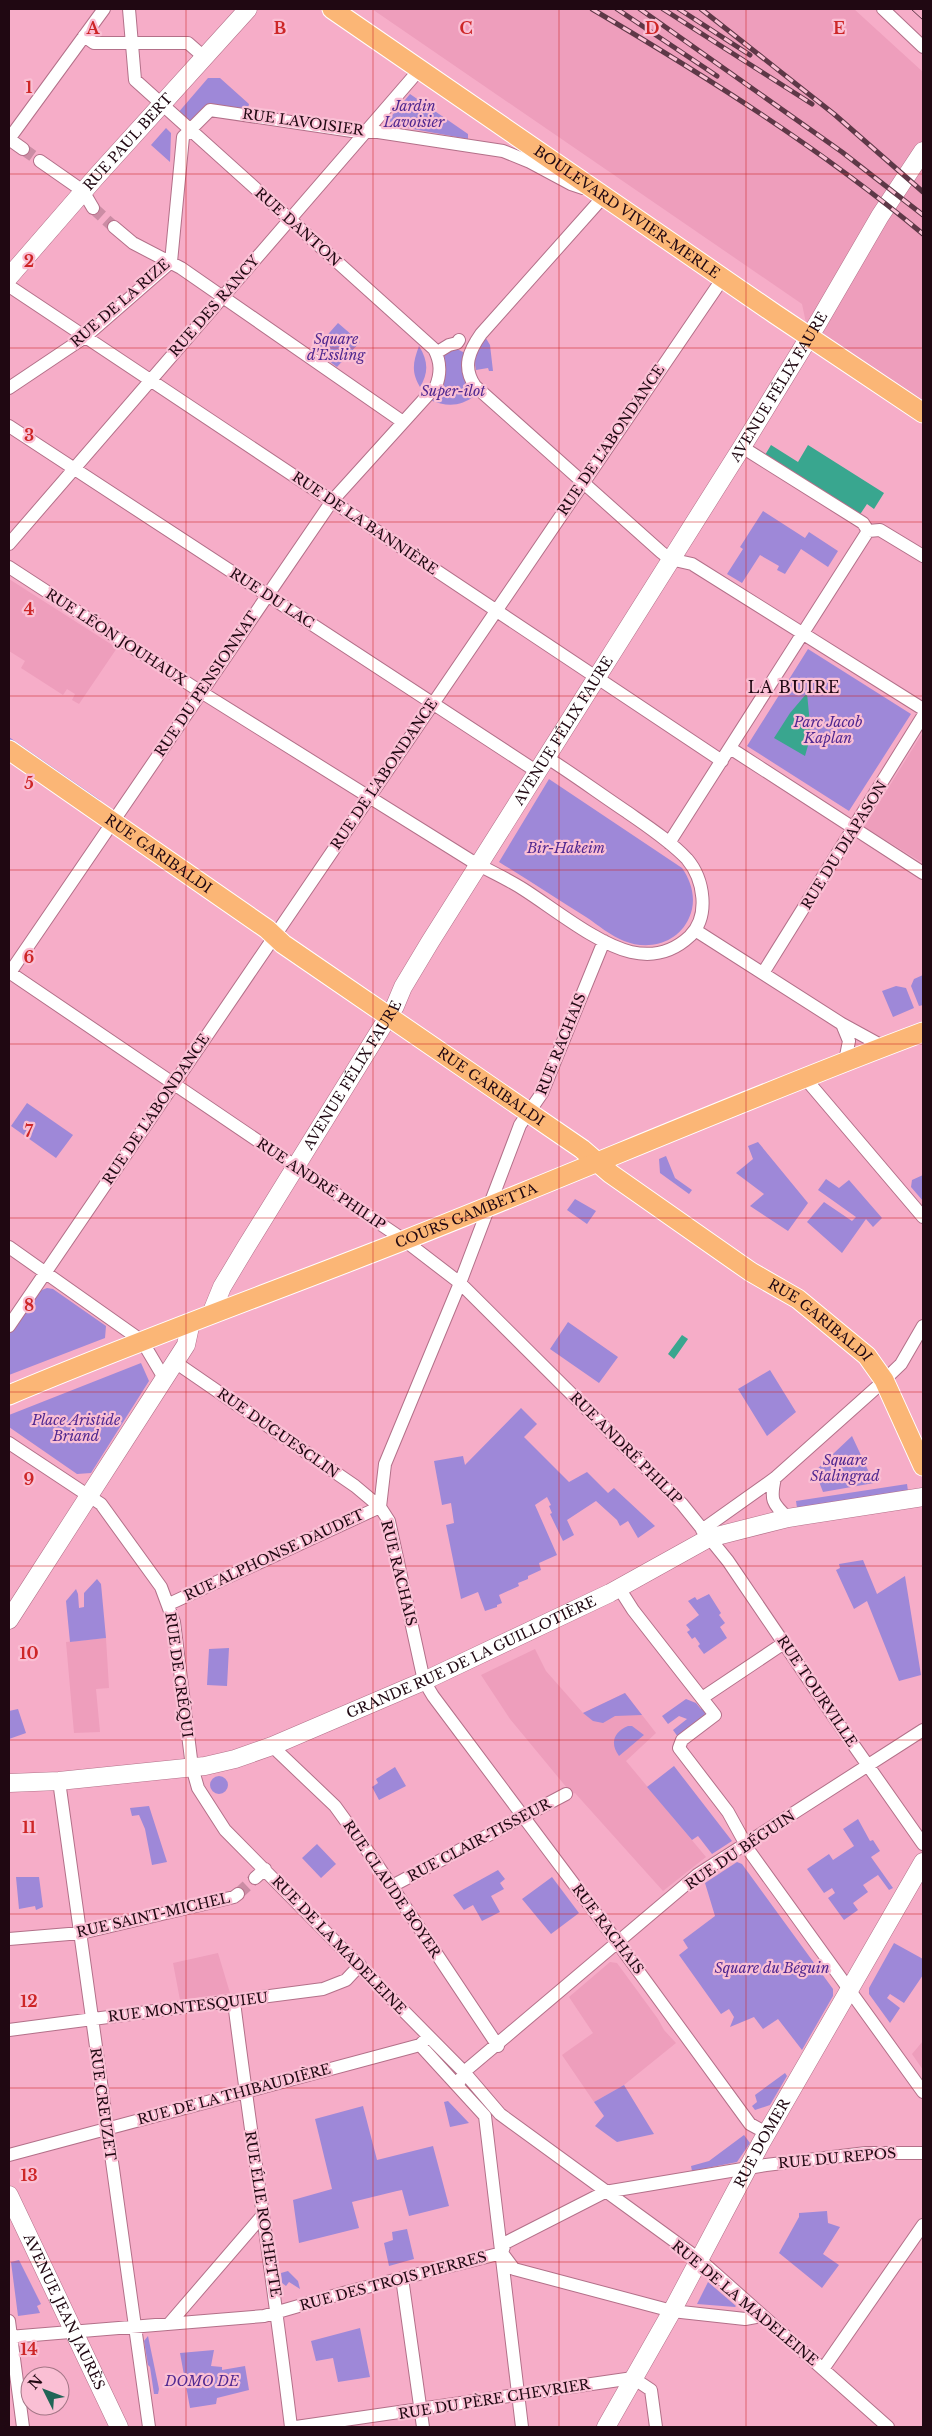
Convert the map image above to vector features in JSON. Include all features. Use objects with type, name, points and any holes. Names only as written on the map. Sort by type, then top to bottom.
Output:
[{"type":"main road","name":"RUE PAUL BERT","points":[[9,277],[83,191],[248,9]]},
{"type":"main road","name":"BOULEVARD VIVIER-MERLE","points":[[332,9],[413,75],[597,199],[723,278],[923,413]]},
{"type":"main road","name":"AVENUE FÉLIX FAURE","points":[[212,1314],[222,1287],[294,1166],[389,1016],[408,978],[742,447],[810,337],[880,216],[923,151]]},
{"type":"main road","name":"RUE GARIBALDI","points":[[9,750],[582,1149],[596,1162],[751,1272],[798,1299],[867,1356],[884,1380],[923,1466]]},
{"type":"main road","name":"COURS GAMBETTA","points":[[9,1396],[142,1341],[404,1240],[804,1077],[923,1032]]},
{"type":"main road","points":[[9,1620],[186,1345],[191,1322]]},
{"type":"main road","name":"GRANDE RUE DE LA GUILLOTIÈRE","points":[[9,1783],[60,1781],[220,1763],[272,1746],[424,1681],[620,1588],[706,1534],[788,1518],[923,1498]]},
{"type":"main road","name":"RUE DOMER","points":[[606,2427],[672,2311],[769,2130],[850,1988],[917,1882],[923,1862]]},
{"type":"main road","name":"AVENUE JEAN JAURÈS","points":[[9,2195],[119,2427]]},
{"type":"street","points":[[23,149],[9,139],[104,9]]},
{"type":"street","name":"RUE DANTON","points":[[129,9],[135,80],[435,351]]},
{"type":"street","points":[[882,9],[923,47]]},
{"type":"street","points":[[84,36],[94,43],[188,43],[204,58]]},
{"type":"street","name":"RUE DES RANCY","points":[[9,544],[413,75]]},
{"type":"street","name":"RUE LAVOISIER","points":[[190,130],[210,110],[503,151],[530,162],[597,199]]},
{"type":"street","name":"RUE DE LA RIZE","points":[[9,388],[85,336],[171,262],[182,137],[190,130]]},
{"type":"street","points":[[40,161],[83,191],[93,208]]},
{"type":"street","points":[[597,199],[471,348],[468,361],[470,378],[483,393],[670,559],[692,564],[923,709]]},
{"type":"street","points":[[114,227],[133,243],[171,262],[222,296],[403,422]]},
{"type":"street","name":"RUE DE L'ABONDANCE","points":[[45,1272],[582,482],[723,278]]},
{"type":"street","name":"RUE DE LA BANNIÈRE","points":[[9,286],[722,761]]},
{"type":"street","points":[[435,351],[457,343],[459,340]]},
{"type":"street","name":"RUE DU PENSIONNAT","points":[[9,972],[332,501],[436,386],[440,365],[435,351]]},
{"type":"street","name":"RUE DU LAC","points":[[9,426],[433,702],[541,764],[668,844],[687,860],[699,880],[702,904],[695,930]]},
{"type":"street","points":[[742,447],[862,523],[868,532]]},
{"type":"street","points":[[668,844],[868,532],[880,530],[923,556]]},
{"type":"street","name":"RUE LÉON JOUHAUX","points":[[9,567],[201,692],[478,864],[497,872],[604,941],[629,951],[652,954],[675,947],[695,930]]},
{"type":"street","name":"RUE DU DIAPASON","points":[[763,973],[923,716]]},
{"type":"street","points":[[730,748],[923,873]]},
{"type":"street","points":[[695,930],[842,1024],[884,1047]]},
{"type":"street","name":"RUE RACHAIS","points":[[604,941],[542,1093],[520,1125],[460,1282],[385,1464],[380,1507],[389,1521],[424,1681],[436,1700],[618,1942],[750,2124],[761,2130],[769,2130]]},
{"type":"street","name":"RUE ANDRÉ PHILIP","points":[[9,972],[404,1240],[460,1282],[682,1504],[706,1534]]},
{"type":"street","points":[[842,1024],[849,1041],[845,1061]]},
{"type":"street","points":[[804,1077],[923,1217]]},
{"type":"street","points":[[9,1246],[142,1341],[164,1378]]},
{"type":"street","points":[[9,1326],[45,1272]]},
{"type":"street","name":"GRANDE RUE DE LA GUILLOTIÈRE","points":[[706,1534],[804,1453],[901,1364],[923,1326]]},
{"type":"street","name":"RUE DUGUESCLIN","points":[[175,1362],[355,1486],[380,1507]]},
{"type":"street","name":"RUE DE CRÉQUI","points":[[9,1443],[105,1509],[162,1587],[174,1622],[192,1767]]},
{"type":"street","points":[[775,1478],[771,1494],[772,1500],[788,1518]]},
{"type":"street","name":"RUE ALPHONSE DAUDET","points":[[169,1604],[380,1507]]},
{"type":"street","name":"RUE TOURVILLE","points":[[706,1534],[728,1561],[867,1766],[923,1844]]},
{"type":"street","points":[[620,1588],[633,1610],[714,1715],[682,1740],[679,1748],[728,1812],[746,1844],[923,2092]]},
{"type":"street","points":[[702,1698],[784,1642]]},
{"type":"street","name":"RUE DU BÉGUIN","points":[[458,2085],[464,2072],[498,2046],[697,1875],[923,1730]]},
{"type":"street","name":"RUE CLAUDE BOYER","points":[[272,1746],[335,1806],[392,1886],[498,2046]]},
{"type":"street","name":"RUE DE LA MADELEINE","points":[[192,1767],[198,1788],[225,1830],[360,1965],[484,2116],[486,2124]]},
{"type":"street","name":"RUE CREUZET","points":[[60,1781],[106,2128],[149,2427]]},
{"type":"street","name":"RUE CLAIR-TISSEUR","points":[[392,1886],[566,1794]]},
{"type":"street","points":[[255,1878],[265,1869]]},
{"type":"street","name":"RUE SAINT-MICHEL","points":[[9,1939],[81,1933],[198,1901],[234,1897],[238,1894]]},
{"type":"street","name":"RUE MONTESQUIEU","points":[[9,2030],[323,1989],[346,1980],[360,1965]]},
{"type":"street","name":"RUE ÉLIE ROCHETTE","points":[[234,2002],[244,2090],[278,2313],[291,2427]]},
{"type":"street","name":"RUE DE LA MADELEINE","points":[[424,2041],[464,2072],[500,2114],[699,2259],[888,2427]]},
{"type":"street","name":"RUE DE LA THIBAUDIÈRE","points":[[9,2156],[424,2041]]},
{"type":"street","points":[[500,2114],[486,2124],[522,2427]]},
{"type":"street","name":"RUE DU REPOS","points":[[502,2253],[506,2243],[605,2192],[766,2165],[866,2153],[923,2153]]},
{"type":"street","points":[[169,2324],[262,2216]]},
{"type":"street","points":[[823,2369],[923,2225]]},
{"type":"street","name":"RUE DES TROIS PIERRES","points":[[10,2337],[135,2328],[278,2313],[402,2278],[502,2253],[514,2269],[672,2311],[745,2319],[761,2316]]},
{"type":"street","points":[[402,2278],[423,2427]]},
{"type":"street","points":[[9,2321],[23,2427]]},
{"type":"street","points":[[633,2378],[651,2390],[656,2427]]},
{"type":"street","name":"RUE DU PÈRE CHEVRIER","points":[[296,2427],[633,2378]]},
{"type":"shaded area","points":[[372,9],[854,9],[923,72],[923,416],[809,337],[802,304]]},
{"type":"shaded area","points":[[771,445],[798,462],[808,445],[884,493],[874,509],[867,504],[859,516],[765,455]]},
{"type":"shaded area","points":[[9,579],[117,648],[79,704],[72,700],[75,694],[67,689],[63,695],[21,668],[25,661],[9,651]]},
{"type":"shaded area","points":[[807,693],[811,735],[805,756],[774,738],[790,713]]},
{"type":"shaded area","points":[[923,732],[923,863],[864,827]]},
{"type":"shaded area","points":[[682,1335],[688,1339],[674,1359],[668,1354]]},
{"type":"shaded area","points":[[106,1638],[109,1688],[96,1689],[100,1732],[74,1733],[66,1642]]},
{"type":"shaded area","points":[[535,1649],[546,1671],[583,1713],[625,1693],[656,1733],[626,1761],[706,1857],[663,1891],[575,1793],[572,1794],[510,1719],[481,1675]]},
{"type":"shaded area","points":[[218,1953],[230,1993],[180,2000],[173,1963]]},
{"type":"shaded area","points":[[610,1962],[617,1963],[664,2030],[676,2043],[624,2085],[594,2102],[562,2055],[593,2033],[569,1997]]},
{"type":"shaded area","points":[[923,2041],[923,2070],[912,2054]]},
{"type":"green space","points":[[208,78],[220,78],[249,104],[247,113],[208,108],[190,126],[177,114]]},
{"type":"green space","name":"Jardin Lavoisier","points":[[410,94],[468,134],[468,139],[385,124]]},
{"type":"green space","points":[[166,128],[171,133],[170,162],[151,145]]},
{"type":"green space","name":"Square d'Essling","points":[[338,323],[360,342],[337,367],[314,350]]},
{"type":"green space","points":[[484,335],[490,345],[493,371],[489,371],[488,368],[476,370],[476,352]]},
{"type":"green space","points":[[419,346],[426,361],[425,377],[420,387],[414,372],[415,357]]},
{"type":"green space","name":"Super-îlot","points":[[457,349],[465,353],[467,381],[476,395],[464,402],[453,405],[430,400],[441,354]]},
{"type":"green space","points":[[763,511],[805,538],[809,532],[838,551],[828,567],[801,549],[785,574],[777,570],[779,566],[760,555],[742,583],[727,574],[743,549],[740,547]]},
{"type":"green space","name":"Parc Jacob Kaplan","points":[[808,649],[911,714],[849,811],[747,746]]},
{"type":"green space","points":[[9,737],[100,800],[98,803],[9,741]]},
{"type":"green space","name":"Bir-Hakeim","points":[[549,779],[682,868],[691,885],[693,905],[689,918],[678,934],[662,943],[653,945],[634,944],[619,939],[499,862]]},
{"type":"green space","points":[[923,975],[923,1005],[919,1006],[911,986],[914,979]]},
{"type":"green space","points":[[896,986],[906,988],[914,1008],[893,1017],[882,991]]},
{"type":"green space","points":[[27,1103],[73,1135],[56,1158],[11,1126]]},
{"type":"green space","points":[[758,1142],[808,1203],[788,1231],[750,1206],[764,1194],[736,1173],[753,1159],[748,1146]]},
{"type":"green space","points":[[666,1156],[675,1178],[692,1190],[689,1194],[660,1173],[659,1159]]},
{"type":"green space","points":[[923,1175],[923,1201],[911,1187],[912,1180]]},
{"type":"green space","points":[[826,1179],[839,1188],[849,1180],[882,1218],[873,1227],[866,1219],[842,1253],[807,1222],[824,1202],[852,1221],[856,1217],[818,1190]]},
{"type":"green space","points":[[575,1199],[596,1211],[587,1224],[567,1210]]},
{"type":"green space","points":[[47,1288],[53,1289],[106,1326],[105,1338],[9,1375],[9,1335],[37,1292]]},
{"type":"green space","points":[[568,1322],[618,1357],[599,1383],[550,1349]]},
{"type":"green space","name":"Place Aristide Briand","points":[[141,1363],[149,1381],[91,1473],[77,1474],[9,1427],[9,1415]]},
{"type":"green space","points":[[770,1370],[796,1412],[767,1436],[738,1389]]},
{"type":"green space","points":[[521,1408],[537,1424],[524,1437],[569,1482],[587,1472],[608,1493],[614,1488],[655,1526],[638,1538],[628,1521],[620,1526],[617,1520],[596,1501],[567,1520],[574,1535],[563,1541],[550,1514],[552,1513],[549,1506],[551,1505],[547,1497],[535,1505],[557,1555],[539,1563],[541,1570],[518,1583],[519,1586],[499,1595],[502,1603],[485,1611],[478,1592],[461,1599],[446,1525],[454,1523],[451,1503],[442,1505],[434,1461],[463,1456],[465,1465]]},
{"type":"green space","name":"Square Stalingrad","points":[[852,1436],[874,1483],[823,1492],[815,1471]]},
{"type":"green space","points":[[907,1484],[908,1491],[797,1508],[796,1501]]},
{"type":"green space","points":[[863,1560],[877,1594],[905,1576],[921,1675],[899,1681],[867,1601],[854,1609],[836,1570],[840,1568],[839,1564]]},
{"type":"green space","points":[[97,1579],[101,1584],[106,1638],[70,1642],[66,1601],[76,1589],[79,1608],[84,1607],[84,1593]]},
{"type":"green space","points":[[709,1594],[721,1613],[719,1615],[725,1623],[720,1627],[727,1638],[704,1654],[698,1646],[700,1644],[695,1637],[692,1639],[687,1632],[690,1630],[686,1625],[699,1615],[688,1601],[695,1597],[697,1600]]},
{"type":"green space","points":[[229,1648],[227,1686],[207,1685],[209,1649]]},
{"type":"green space","points":[[625,1693],[642,1715],[615,1716],[603,1723],[593,1721],[583,1713]]},
{"type":"green space","points":[[686,1699],[696,1703],[701,1709],[704,1707],[709,1714],[678,1737],[673,1730],[687,1719],[679,1716],[668,1724],[662,1716]]},
{"type":"green space","points":[[18,1709],[26,1733],[9,1739],[9,1711]]},
{"type":"green space","points":[[628,1726],[632,1726],[644,1735],[619,1756],[614,1747],[614,1739],[619,1732]]},
{"type":"green space","points":[[674,1766],[732,1841],[712,1854],[698,1836],[692,1840],[647,1787]]},
{"type":"green space","points":[[395,1767],[406,1786],[379,1800],[372,1787],[378,1783],[376,1779]]},
{"type":"green space","points":[[219,1776],[225,1779],[228,1785],[225,1791],[219,1794],[213,1791],[210,1785],[213,1779]]},
{"type":"green space","points":[[149,1806],[167,1862],[152,1865],[145,1829],[139,1815],[132,1816],[130,1808]]},
{"type":"green space","points":[[858,1819],[870,1841],[873,1840],[880,1851],[871,1857],[893,1888],[889,1890],[878,1875],[863,1885],[868,1892],[853,1903],[858,1910],[844,1920],[828,1898],[835,1893],[832,1888],[824,1893],[807,1869],[829,1854],[833,1860],[854,1846],[843,1829]]},
{"type":"green space","points":[[317,1844],[336,1864],[321,1878],[302,1858]]},
{"type":"green space","name":"Square du Béguin","points":[[737,1862],[742,1864],[833,1989],[833,1996],[802,2050],[778,2019],[763,2029],[754,2017],[730,2027],[734,2017],[729,2009],[721,2014],[679,1955],[688,1948],[683,1940],[715,1916],[705,1883]]},
{"type":"green space","points":[[498,1870],[505,1879],[500,1883],[504,1889],[491,1896],[500,1912],[482,1921],[473,1905],[464,1910],[453,1895]]},
{"type":"green space","points":[[16,1877],[39,1877],[43,1907],[36,1910],[35,1906],[19,1909]]},
{"type":"green space","points":[[552,1877],[579,1913],[551,1934],[522,1899]]},
{"type":"green space","points":[[894,1943],[923,1959],[923,1975],[904,2003],[890,1994],[887,1998],[900,2008],[890,2023],[869,1994],[869,1988]]},
{"type":"green space","points":[[785,2073],[787,2076],[770,2105],[755,2110],[752,2106],[757,2102],[755,2095]]},
{"type":"green space","points":[[624,2085],[654,2134],[617,2142],[595,2126],[604,2116],[594,2102]]},
{"type":"green space","points":[[448,2101],[469,2123],[450,2127],[444,2102]]},
{"type":"green space","points":[[363,2106],[377,2160],[433,2146],[449,2206],[409,2216],[402,2190],[352,2202],[359,2228],[299,2243],[293,2200],[332,2189],[315,2119]]},
{"type":"green space","points":[[744,2135],[750,2143],[737,2162],[692,2171],[691,2166],[709,2161]]},
{"type":"green space","points":[[827,2211],[828,2223],[840,2227],[823,2254],[839,2265],[822,2288],[779,2253],[799,2217],[799,2213]]},
{"type":"green space","points":[[407,2229],[414,2259],[389,2266],[384,2243],[393,2240],[392,2232]]},
{"type":"green space","points":[[19,2260],[41,2304],[37,2306],[40,2313],[18,2316],[11,2262]]},
{"type":"green space","points":[[288,2271],[298,2281],[300,2289],[289,2282],[286,2286],[282,2283],[281,2273]]},
{"type":"green space","points":[[708,2282],[736,2306],[697,2304]]},
{"type":"green space","points":[[360,2328],[370,2377],[338,2382],[333,2358],[316,2361],[311,2341]]},
{"type":"green space","points":[[148,2336],[159,2389],[158,2394],[154,2394],[150,2367],[148,2365],[144,2341]]},
{"type":"green space","name":"DOMO DE","points":[[214,2350],[211,2366],[222,2367],[222,2370],[245,2366],[249,2390],[217,2398],[216,2404],[190,2408],[180,2353]]},
{"type":"tunnel","points":[[23,149],[40,161]]},
{"type":"tunnel","points":[[93,208],[114,227]]},
{"type":"tunnel","points":[[238,1894],[255,1878]]},
{"type":"tram line","points":[[911,9],[923,20]]},
{"type":"railway","points":[[592,9],[720,87],[762,115],[844,172],[923,234]]},
{"type":"railway","points":[[617,9],[717,76]]},
{"type":"railway","points":[[640,9],[842,152],[923,215]]},
{"type":"railway","points":[[663,9],[812,104]]},
{"type":"railway","points":[[679,9],[750,55]]},
{"type":"railway","points":[[701,9],[834,114],[923,192]]},
{"type":"district","name":"LA BUIRE","points":[[794,687]]}]
